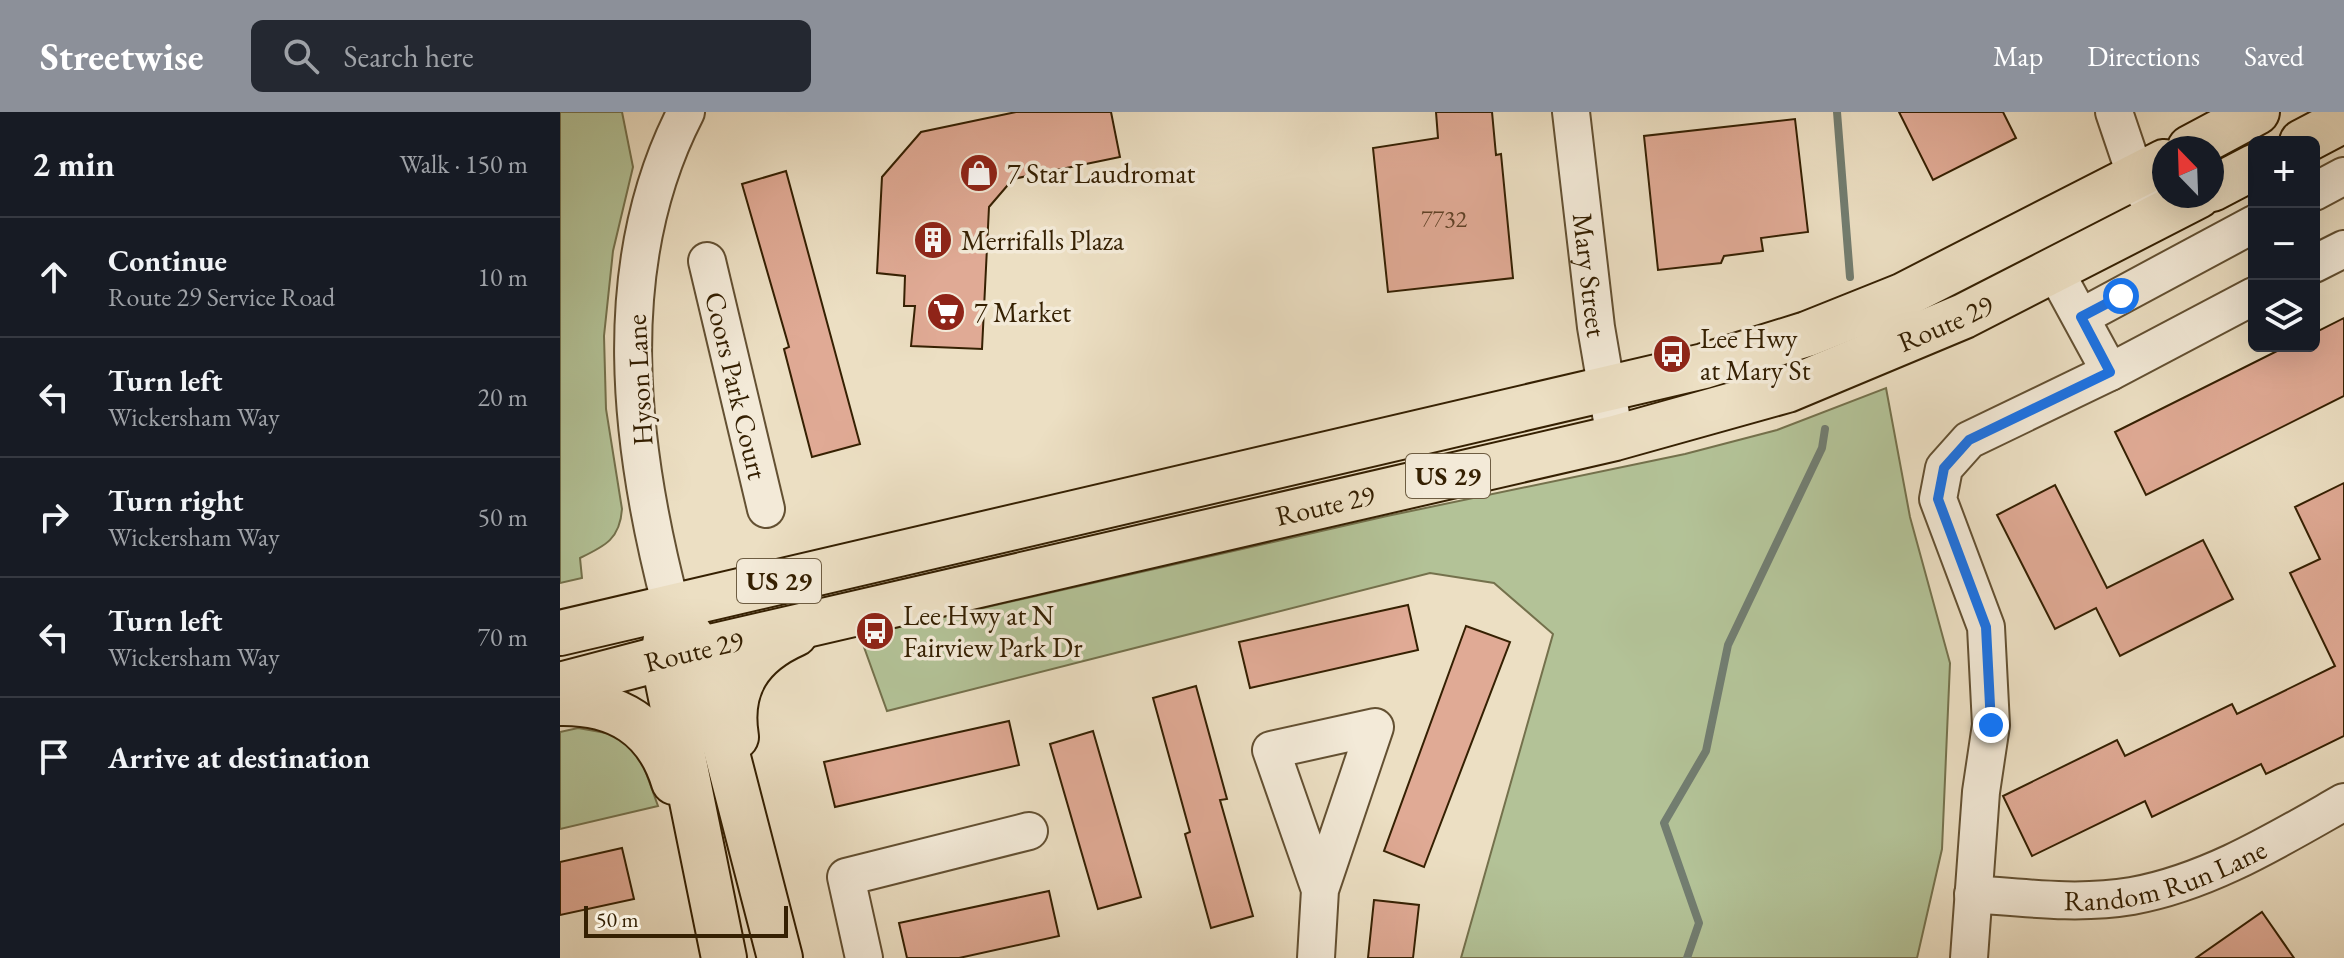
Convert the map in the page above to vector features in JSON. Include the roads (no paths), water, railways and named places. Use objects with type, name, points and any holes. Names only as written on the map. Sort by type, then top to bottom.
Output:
[{"type":"main road","points":[[2212,136],[2257,112]]},
{"type":"main road","points":[[2313,136],[2344,120]]},
{"type":"main road","name":"Route 29","points":[[560,633],[1704,366],[1807,334],[1902,296],[2150,169]]},
{"type":"main road","points":[[2224,183],[2248,170]]},
{"type":"main road","name":"Route 29","points":[[560,685],[829,619],[1615,438],[1787,390],[1952,322],[2175,208]]},
{"type":"main road","points":[[671,606],[682,654],[713,906],[724,958]]},
{"type":"main road","points":[[780,958],[732,714],[738,683],[766,649],[829,619]]},
{"type":"main road","points":[[682,654],[766,896]]},
{"type":"main road","points":[[560,703],[586,702],[612,709],[633,719],[649,732],[671,770],[713,906]]},
{"type":"street","name":"Hyson Lane","points":[[671,606],[652,534],[631,353],[636,269],[652,190],[686,112]]},
{"type":"street","name":"Mary Street","points":[[1571,112],[1615,438]]},
{"type":"street","points":[[2114,112],[2150,169],[2158,217]]},
{"type":"street","points":[[2320,189],[2344,176]]},
{"type":"street","points":[[2081,317],[2248,227]]},
{"type":"street","points":[[2320,261],[2344,249]]},
{"type":"street","name":"Coors Park Court","points":[[707,261],[766,509]]},
{"type":"street","points":[[2055,271],[2110,372]]},
{"type":"street","points":[[1969,958],[1981,792],[1991,725],[1986,627],[1938,499],[1944,468],[1969,440],[2110,372],[2248,299]]},
{"type":"street","name":"Random Run Lane","points":[[1973,894],[2061,901],[2133,896],[2222,869],[2344,802]]},
{"type":"street","points":[[864,958],[846,877],[1029,831]]},
{"type":"street","points":[[1316,958],[1320,890]]},
{"type":"waterway","points":[[1837,112],[1850,277]]},
{"type":"waterway","points":[[1687,958],[1699,923],[1664,823],[1706,751],[1728,645],[1822,448],[1825,429]]},
{"type":"place","name":"7 Star Laudromat","points":[[979,173]]},
{"type":"place","name":"Merrifalls Plaza","points":[[933,240]]},
{"type":"place","name":"7 Market","points":[[946,312]]},
{"type":"place","name":"Lee Hwy at Mary St","points":[[1672,354]]},
{"type":"place","name":"Lee Hwy at N Fairview Park Dr","points":[[875,631]]}]
